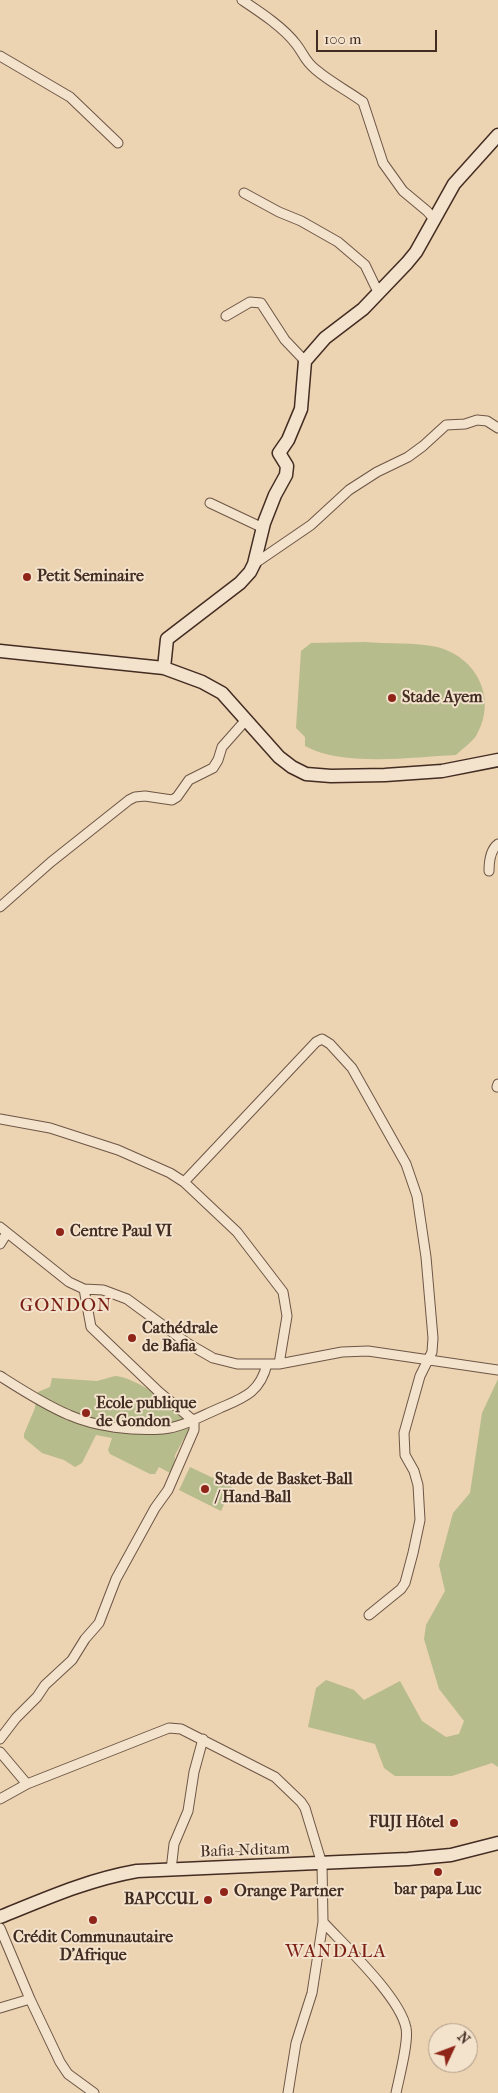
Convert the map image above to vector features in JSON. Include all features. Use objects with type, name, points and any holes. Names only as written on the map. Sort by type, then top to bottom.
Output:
[{"type":"street","points":[[242,0],[290,37],[301,51],[303,58],[315,69],[342,90],[364,102],[383,163],[403,191],[427,210],[434,219]]},
{"type":"street","points":[[0,56],[70,97],[118,143]]},
{"type":"street","points":[[164,668],[167,639],[240,584],[254,564],[263,528],[275,495],[286,475],[287,466],[279,453],[288,440],[302,409],[305,361],[325,338],[364,309],[416,252],[454,184],[498,135]]},
{"type":"street","points":[[244,193],[279,212],[301,220],[338,242],[365,265],[379,294]]},
{"type":"street","points":[[226,316],[250,302],[262,303],[285,340],[305,361]]},
{"type":"street","points":[[254,564],[312,525],[349,490],[424,446],[446,425],[465,424],[477,420],[487,421],[498,428]]},
{"type":"street","points":[[210,503],[263,528]]},
{"type":"street","points":[[0,651],[164,668],[202,682],[222,693],[244,721],[279,757],[292,767],[306,774],[331,776],[432,772],[498,760]]},
{"type":"street","points":[[0,907],[52,862],[135,796],[172,800],[177,797],[189,780],[213,768],[222,747],[244,721]]},
{"type":"street","points":[[490,871],[491,855],[494,847],[498,844]]},
{"type":"street","points":[[184,1182],[316,1042],[322,1039],[330,1044],[352,1068],[406,1164],[417,1196],[426,1257],[433,1338],[430,1359],[420,1376],[404,1433],[405,1455],[414,1471],[418,1485],[420,1520],[405,1583],[401,1589],[369,1615]]},
{"type":"street","points":[[0,1119],[50,1128],[118,1150],[170,1173],[184,1182],[237,1232],[283,1292],[287,1316],[278,1364]]},
{"type":"street","points":[[0,1244],[3,1230],[69,1282],[84,1289],[103,1290],[127,1299],[187,1343],[213,1358],[237,1364],[278,1364],[368,1351],[498,1370]]},
{"type":"street","points":[[84,1289],[91,1327],[159,1392],[194,1421]]},
{"type":"street","points":[[0,1376],[27,1394],[70,1416],[105,1425],[140,1429],[163,1429],[194,1421],[249,1396],[264,1374],[266,1364]]},
{"type":"street","points":[[0,1739],[16,1718],[37,1697],[44,1685],[72,1660],[85,1639],[99,1623],[123,1565],[155,1508],[168,1490],[194,1430],[194,1421]]},
{"type":"street","points":[[0,1799],[27,1784],[169,1728],[181,1729],[203,1739],[275,1777],[302,1802],[322,1864],[323,1922],[312,1993],[296,2042],[288,2093]]},
{"type":"street","points":[[171,1870],[174,1844],[188,1811],[194,1772],[203,1739]]},
{"type":"street","points":[[0,1752],[27,1784]]},
{"type":"street","name":"Bafia-Nditam","points":[[0,1917],[76,1886],[108,1876],[137,1871],[322,1864],[451,1855],[498,1843]]},
{"type":"street","points":[[323,1922],[383,1986],[404,2019],[407,2030],[396,2093]]},
{"type":"street","points":[[0,1928],[30,1999],[64,2068],[78,2082],[94,2093]]},
{"type":"street","points":[[0,2008],[30,1999]]},
{"type":"green space","name":"Stade Ayem","points":[[364,642],[429,645],[451,652],[463,660],[480,681],[484,694],[485,708],[482,722],[474,739],[456,755],[399,759],[339,757],[305,746],[305,737],[296,728],[301,651],[311,643]]},
{"type":"green space","name":"Ecole publique de Gondon","points":[[115,1376],[143,1386],[191,1416],[189,1429],[175,1455],[174,1472],[170,1473],[159,1467],[155,1474],[150,1474],[110,1454],[108,1450],[112,1438],[96,1435],[82,1463],[75,1467],[64,1460],[42,1453],[24,1438],[35,1408],[36,1395],[38,1392],[50,1387],[52,1378],[97,1381]]},
{"type":"green space","points":[[498,1379],[498,1767],[492,1763],[452,1776],[395,1776],[384,1768],[375,1744],[308,1727],[316,1688],[326,1680],[354,1690],[364,1700],[400,1681],[422,1721],[446,1737],[459,1734],[464,1721],[439,1689],[424,1639],[426,1625],[445,1591],[439,1565],[453,1513],[470,1493],[482,1413]]},
{"type":"green space","name":"Stade de Basket-Ball / Hand-Ball","points":[[190,1467],[232,1487],[221,1511],[179,1490]]},
{"type":"place","name":"Petit Seminaire","points":[[27,577]]},
{"type":"place","name":"Stade Ayem","points":[[392,698]]},
{"type":"place","name":"Centre Paul VI","points":[[60,1232]]},
{"type":"place","name":"Cathédrale de Bafia","points":[[132,1338]]},
{"type":"place","name":"Ecole publique de Gondon","points":[[86,1413]]},
{"type":"place","name":"Stade de Basket-Ball / Hand-Ball","points":[[205,1489]]},
{"type":"place","name":"FUJI Hôtel","points":[[454,1823]]},
{"type":"place","name":"bar papa Luc","points":[[438,1872]]},
{"type":"place","name":"Orange Partner","points":[[224,1892]]},
{"type":"place","name":"BAPCCUL","points":[[208,1900]]},
{"type":"place","name":"Crédit Communautaire D'Afrique","points":[[93,1920]]},
{"type":"district","name":"GONDON","points":[[66,1306]]},
{"type":"district","name":"WANDALA","points":[[336,1952]]}]
